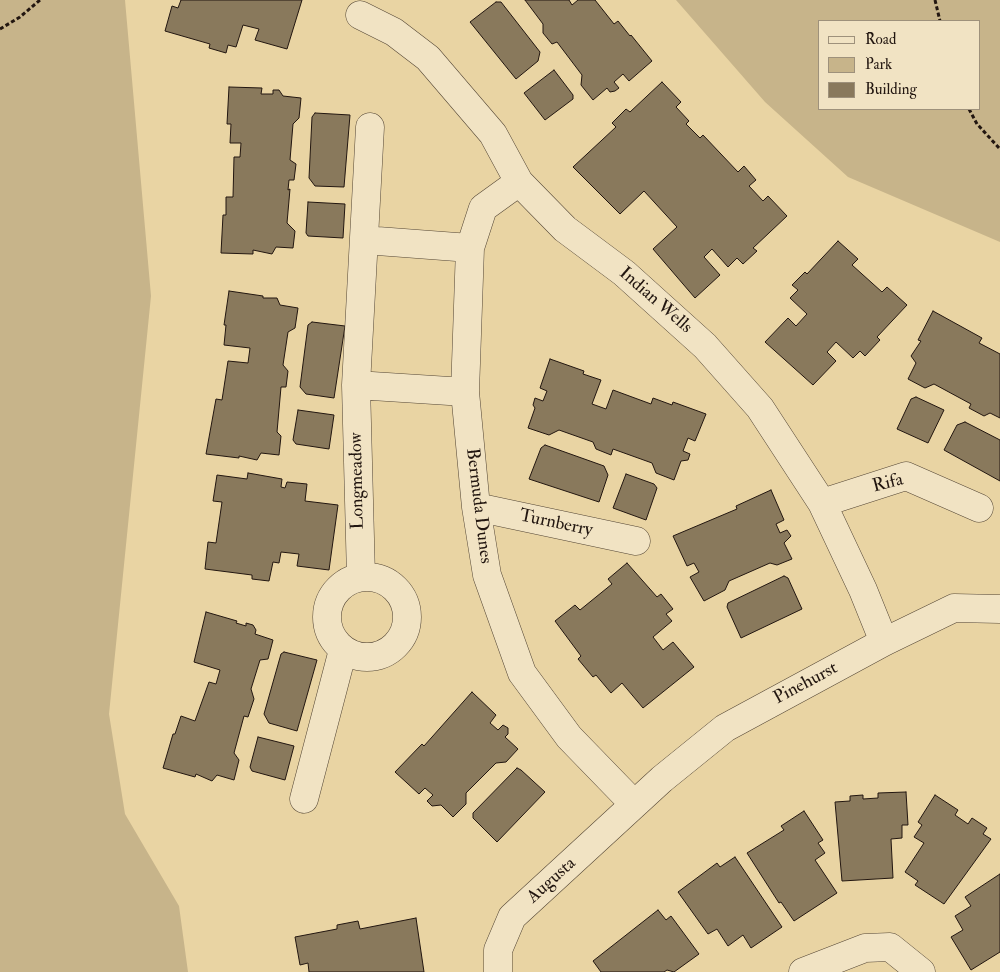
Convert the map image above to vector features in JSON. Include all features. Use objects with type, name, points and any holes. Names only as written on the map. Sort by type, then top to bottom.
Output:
[{"type":"street","name":"Indian Wells","points":[[360,15],[394,32],[428,58],[493,134],[519,182],[565,229],[624,273],[705,346],[760,408],[822,503],[863,590],[884,642]]},
{"type":"street","name":"Longmeadow","points":[[361,577],[356,385],[370,127]]},
{"type":"street","name":"Bermuda Dunes","points":[[519,182],[483,208],[470,248],[466,392],[476,507],[487,575],[522,673],[569,737],[634,804]]},
{"type":"street","points":[[364,240],[470,248]]},
{"type":"street","points":[[356,385],[466,392]]},
{"type":"street","name":"Rifa","points":[[822,503],[906,476],[979,508]]},
{"type":"street","name":"Turnberry","points":[[476,507],[636,541]]},
{"type":"street","points":[[361,577],[378,578],[390,584],[399,593],[405,606],[405,629],[399,642],[385,653],[372,657],[355,656],[343,650],[330,635],[326,622],[328,605],[334,592],[348,581],[361,577]]},
{"type":"street","name":"Pinehurst","points":[[634,804],[725,728],[884,642],[954,608],[1000,609]]},
{"type":"street","points":[[304,799],[343,650]]},
{"type":"street","name":"Augusta","points":[[498,972],[498,950],[512,917],[634,804]]},
{"type":"street","points":[[803,972],[865,948],[890,947],[921,972]]},
{"type":"path","points":[[0,29],[20,17],[40,0]]},
{"type":"path","points":[[935,0],[940,20]]},
{"type":"path","points":[[970,110],[977,124],[1000,149]]},
{"type":"green space","points":[[0,0],[125,0],[151,296],[109,714],[125,814],[179,906],[188,972],[0,972]]},
{"type":"green space","points":[[676,0],[1000,0],[1000,242],[848,177],[765,102]]},
{"type":"building","points":[[181,0],[302,0],[287,49],[255,40],[259,29],[243,25],[236,47],[228,45],[226,53],[209,48],[210,44],[165,31],[172,6],[178,8]]},
{"type":"building","points":[[525,0],[569,0],[572,5],[578,0],[595,0],[614,24],[618,21],[652,61],[629,81],[623,74],[614,82],[619,88],[610,92],[607,88],[593,100],[581,85],[582,75],[557,42],[552,44],[543,33],[543,24]]},
{"type":"building","points":[[496,2],[501,2],[540,52],[538,61],[516,79],[470,22]]},
{"type":"building","points":[[554,70],[573,95],[573,99],[545,120],[524,93]]},
{"type":"building","points":[[662,82],[681,102],[676,107],[689,121],[686,124],[700,138],[703,135],[738,172],[744,166],[756,180],[749,186],[763,201],[768,196],[787,216],[753,248],[757,251],[743,264],[737,258],[728,267],[712,249],[704,257],[720,275],[695,298],[653,249],[677,227],[644,191],[620,214],[573,167],[616,127],[612,123],[626,109],[630,112]]},
{"type":"building","points":[[229,87],[262,88],[261,94],[273,94],[273,90],[279,90],[283,96],[301,98],[299,118],[293,124],[290,160],[296,164],[294,180],[289,180],[288,190],[290,189],[287,223],[295,231],[293,248],[276,247],[272,254],[253,250],[253,254],[221,253],[223,215],[226,215],[226,197],[233,197],[234,157],[240,157],[241,143],[230,143],[231,124],[227,124]]},
{"type":"building","points":[[315,113],[350,115],[344,187],[315,186],[309,178],[312,117]]},
{"type":"building","points":[[308,202],[345,204],[343,238],[308,236],[306,233]]},
{"type":"building","points":[[838,241],[858,259],[852,265],[882,292],[887,287],[907,305],[877,337],[880,340],[865,356],[860,351],[853,358],[836,342],[827,352],[836,361],[813,385],[765,342],[788,318],[796,326],[807,314],[790,298],[798,290],[792,285],[805,272],[807,274]]},
{"type":"building","points":[[229,291],[263,296],[263,298],[277,298],[280,305],[298,308],[295,328],[288,332],[283,365],[288,371],[286,387],[281,387],[277,432],[281,436],[279,455],[261,453],[257,460],[239,456],[239,458],[206,454],[216,399],[222,400],[228,361],[248,363],[250,348],[224,345],[226,325],[224,325]]},
{"type":"building","points":[[933,311],[982,338],[979,343],[1000,354],[1000,418],[990,413],[984,416],[969,408],[971,404],[934,384],[925,388],[908,379],[916,363],[911,356],[921,341],[918,340]]},
{"type":"building","points":[[312,322],[345,326],[334,398],[306,394],[300,387],[308,325]]},
{"type":"building","points":[[550,359],[584,371],[583,374],[601,380],[592,404],[606,409],[613,390],[651,404],[653,398],[672,405],[673,402],[706,414],[695,441],[688,438],[683,451],[690,454],[688,460],[681,461],[674,480],[656,473],[652,463],[613,449],[611,455],[596,449],[593,442],[559,430],[549,435],[528,428],[535,408],[533,405],[535,398],[543,401],[547,391],[540,388]]},
{"type":"building","points":[[916,397],[944,410],[928,443],[897,429],[911,399]]},
{"type":"building","points":[[298,410],[334,415],[329,449],[296,444],[293,440]]},
{"type":"building","points":[[965,422],[1000,440],[1000,481],[944,450],[957,425]]},
{"type":"building","points":[[545,445],[604,466],[608,475],[599,502],[529,479],[541,448]]},
{"type":"building","points":[[248,473],[282,479],[281,487],[285,488],[287,482],[307,484],[305,501],[338,505],[329,570],[297,566],[299,554],[281,552],[279,563],[273,562],[269,581],[252,579],[252,575],[205,569],[208,542],[216,543],[222,502],[213,501],[217,475],[247,479]]},
{"type":"building","points":[[626,474],[654,484],[657,488],[646,520],[613,508]]},
{"type":"building","points":[[771,490],[784,520],[776,524],[780,533],[787,530],[791,536],[784,543],[792,559],[777,565],[770,563],[729,581],[725,590],[704,601],[690,577],[699,572],[694,563],[687,566],[673,536],[737,509],[736,506]]},
{"type":"building","points":[[627,563],[657,597],[661,594],[673,609],[666,614],[672,621],[653,637],[663,650],[673,642],[694,667],[643,708],[622,683],[611,693],[596,675],[593,677],[578,659],[581,656],[555,621],[575,605],[580,610],[612,584],[608,579]]},
{"type":"building","points":[[784,576],[788,578],[802,609],[741,638],[727,607],[728,603]]},
{"type":"building","points":[[206,612],[237,621],[236,623],[246,626],[246,623],[253,625],[256,630],[255,634],[273,640],[268,659],[260,660],[251,689],[254,699],[248,717],[244,716],[234,753],[239,760],[234,780],[217,775],[212,781],[196,774],[195,777],[163,768],[173,734],[175,734],[181,716],[195,721],[209,682],[216,684],[220,670],[194,662]]},
{"type":"building","points":[[284,652],[317,660],[297,731],[269,723],[264,714],[281,654]]},
{"type":"building","points":[[472,692],[496,715],[490,723],[498,730],[503,725],[508,728],[508,734],[505,737],[518,749],[506,762],[496,763],[466,793],[466,804],[453,817],[441,805],[432,806],[427,801],[433,795],[425,788],[419,794],[395,772],[422,744],[424,746]]},
{"type":"building","points":[[258,737],[294,746],[285,780],[252,771],[250,767]]},
{"type":"building","points":[[517,768],[545,792],[497,842],[473,818],[473,813]]},
{"type":"building","points":[[906,792],[908,825],[902,825],[902,838],[891,839],[893,878],[842,881],[835,802],[850,801],[850,796],[863,795],[863,799],[878,798],[878,793]]},
{"type":"building","points":[[935,795],[958,810],[955,815],[968,824],[972,818],[987,828],[983,834],[991,839],[944,904],[915,885],[918,881],[905,872],[924,843],[914,837],[922,825],[918,822]]},
{"type":"building","points":[[804,811],[823,840],[818,843],[825,853],[815,860],[837,893],[794,921],[781,902],[779,903],[747,853],[784,830],[781,826]]},
{"type":"building","points":[[735,857],[782,927],[751,948],[743,935],[728,946],[717,929],[708,934],[678,892],[717,863],[720,867]]},
{"type":"building","points":[[1000,874],[1000,952],[971,970],[951,937],[963,930],[955,916],[971,906],[965,897]]},
{"type":"building","points":[[658,910],[666,920],[671,916],[699,954],[674,972],[667,970],[664,972],[601,972],[593,961]]},
{"type":"building","points":[[416,918],[424,972],[309,972],[308,963],[300,965],[295,937],[337,929],[337,925],[358,921],[360,929]]}]
